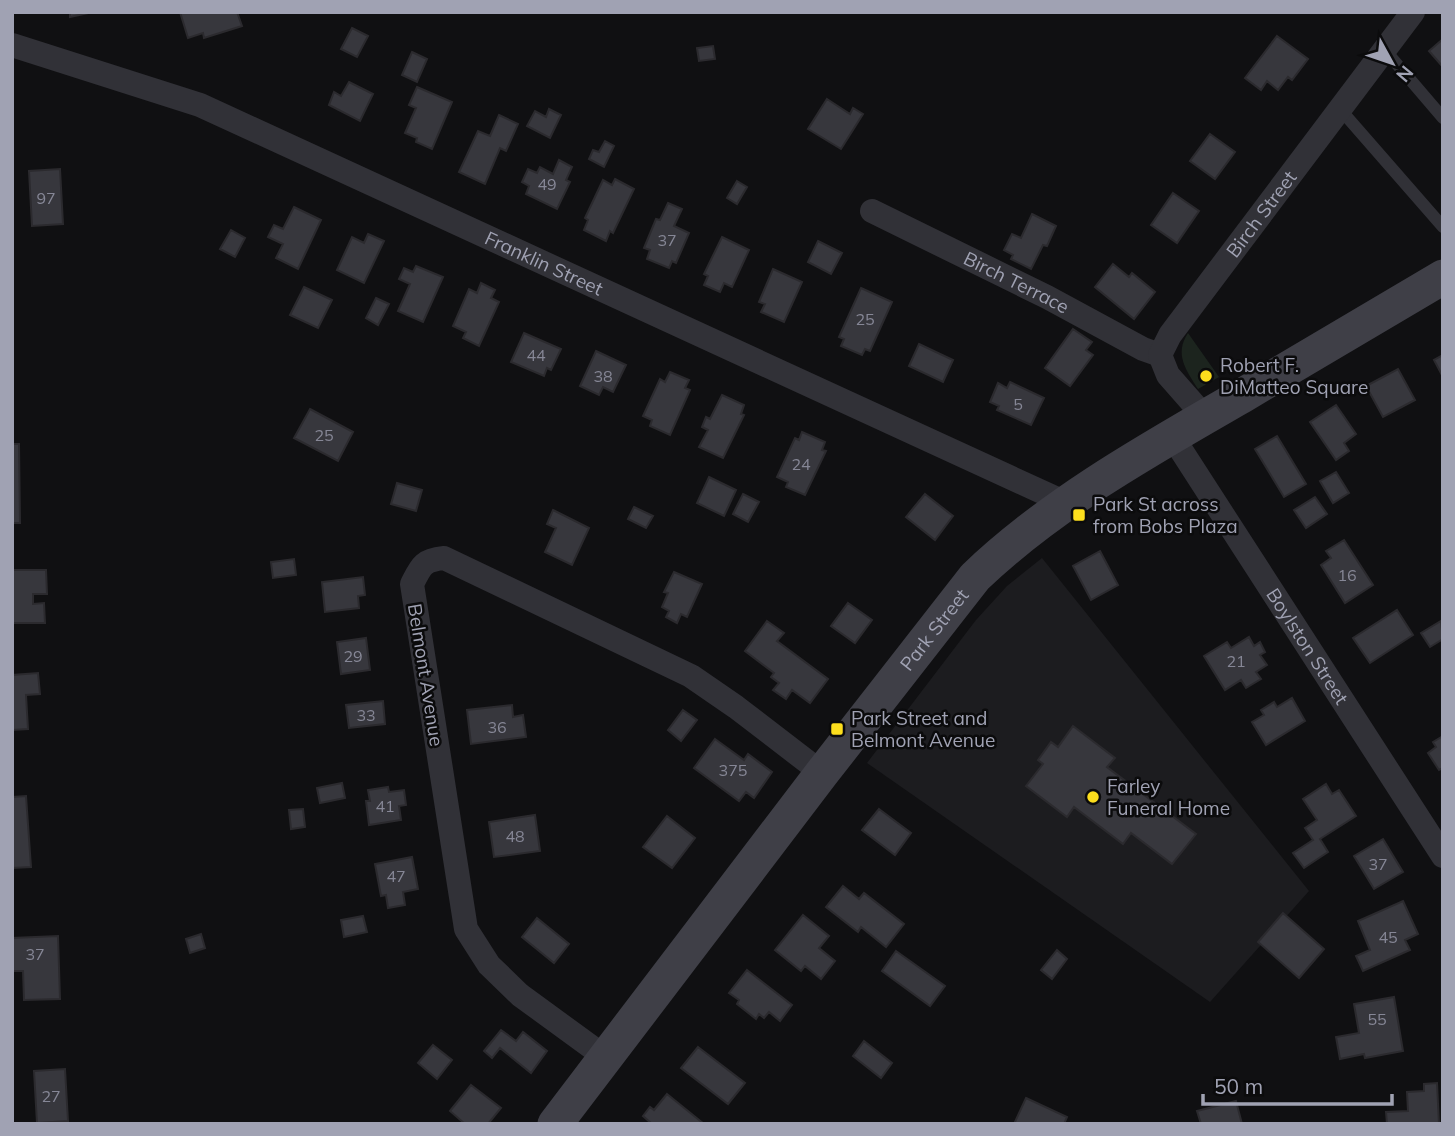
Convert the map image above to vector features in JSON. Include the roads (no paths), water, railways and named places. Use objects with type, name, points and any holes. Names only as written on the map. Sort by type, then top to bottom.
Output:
[{"type":"main road","name":"Park Street","points":[[555,1124],[821,773],[975,577],[993,560],[1068,504],[1172,436],[1443,277]]},
{"type":"street","name":"Birch Street","points":[[1160,355],[1170,335],[1413,12]]},
{"type":"street","name":"Franklin Street","points":[[12,45],[200,105],[1068,504]]},
{"type":"street","name":"Birch Terrace","points":[[872,211],[1160,355]]},
{"type":"street","points":[[1160,355],[1168,375],[1204,416]]},
{"type":"street","name":"Boylston Street","points":[[1172,436],[1443,856]]},
{"type":"street","name":"Belmont Avenue","points":[[605,1057],[520,995],[489,965],[466,929],[412,584],[421,566],[430,559],[444,558],[691,676],[736,706],[821,773]]},
{"type":"lane","points":[[1384,49],[1443,118]]},
{"type":"lane","points":[[1340,109],[1443,227]]},
{"type":"place","name":"Robert F. DiMatteo Square","points":[[1206,376]]},
{"type":"place","name":"Park St across from Bobs Plaza","points":[[1079,515]]},
{"type":"place","name":"Park Street and Belmont Avenue","points":[[837,729]]},
{"type":"place","name":"Farley Funeral Home","points":[[1093,797]]}]
